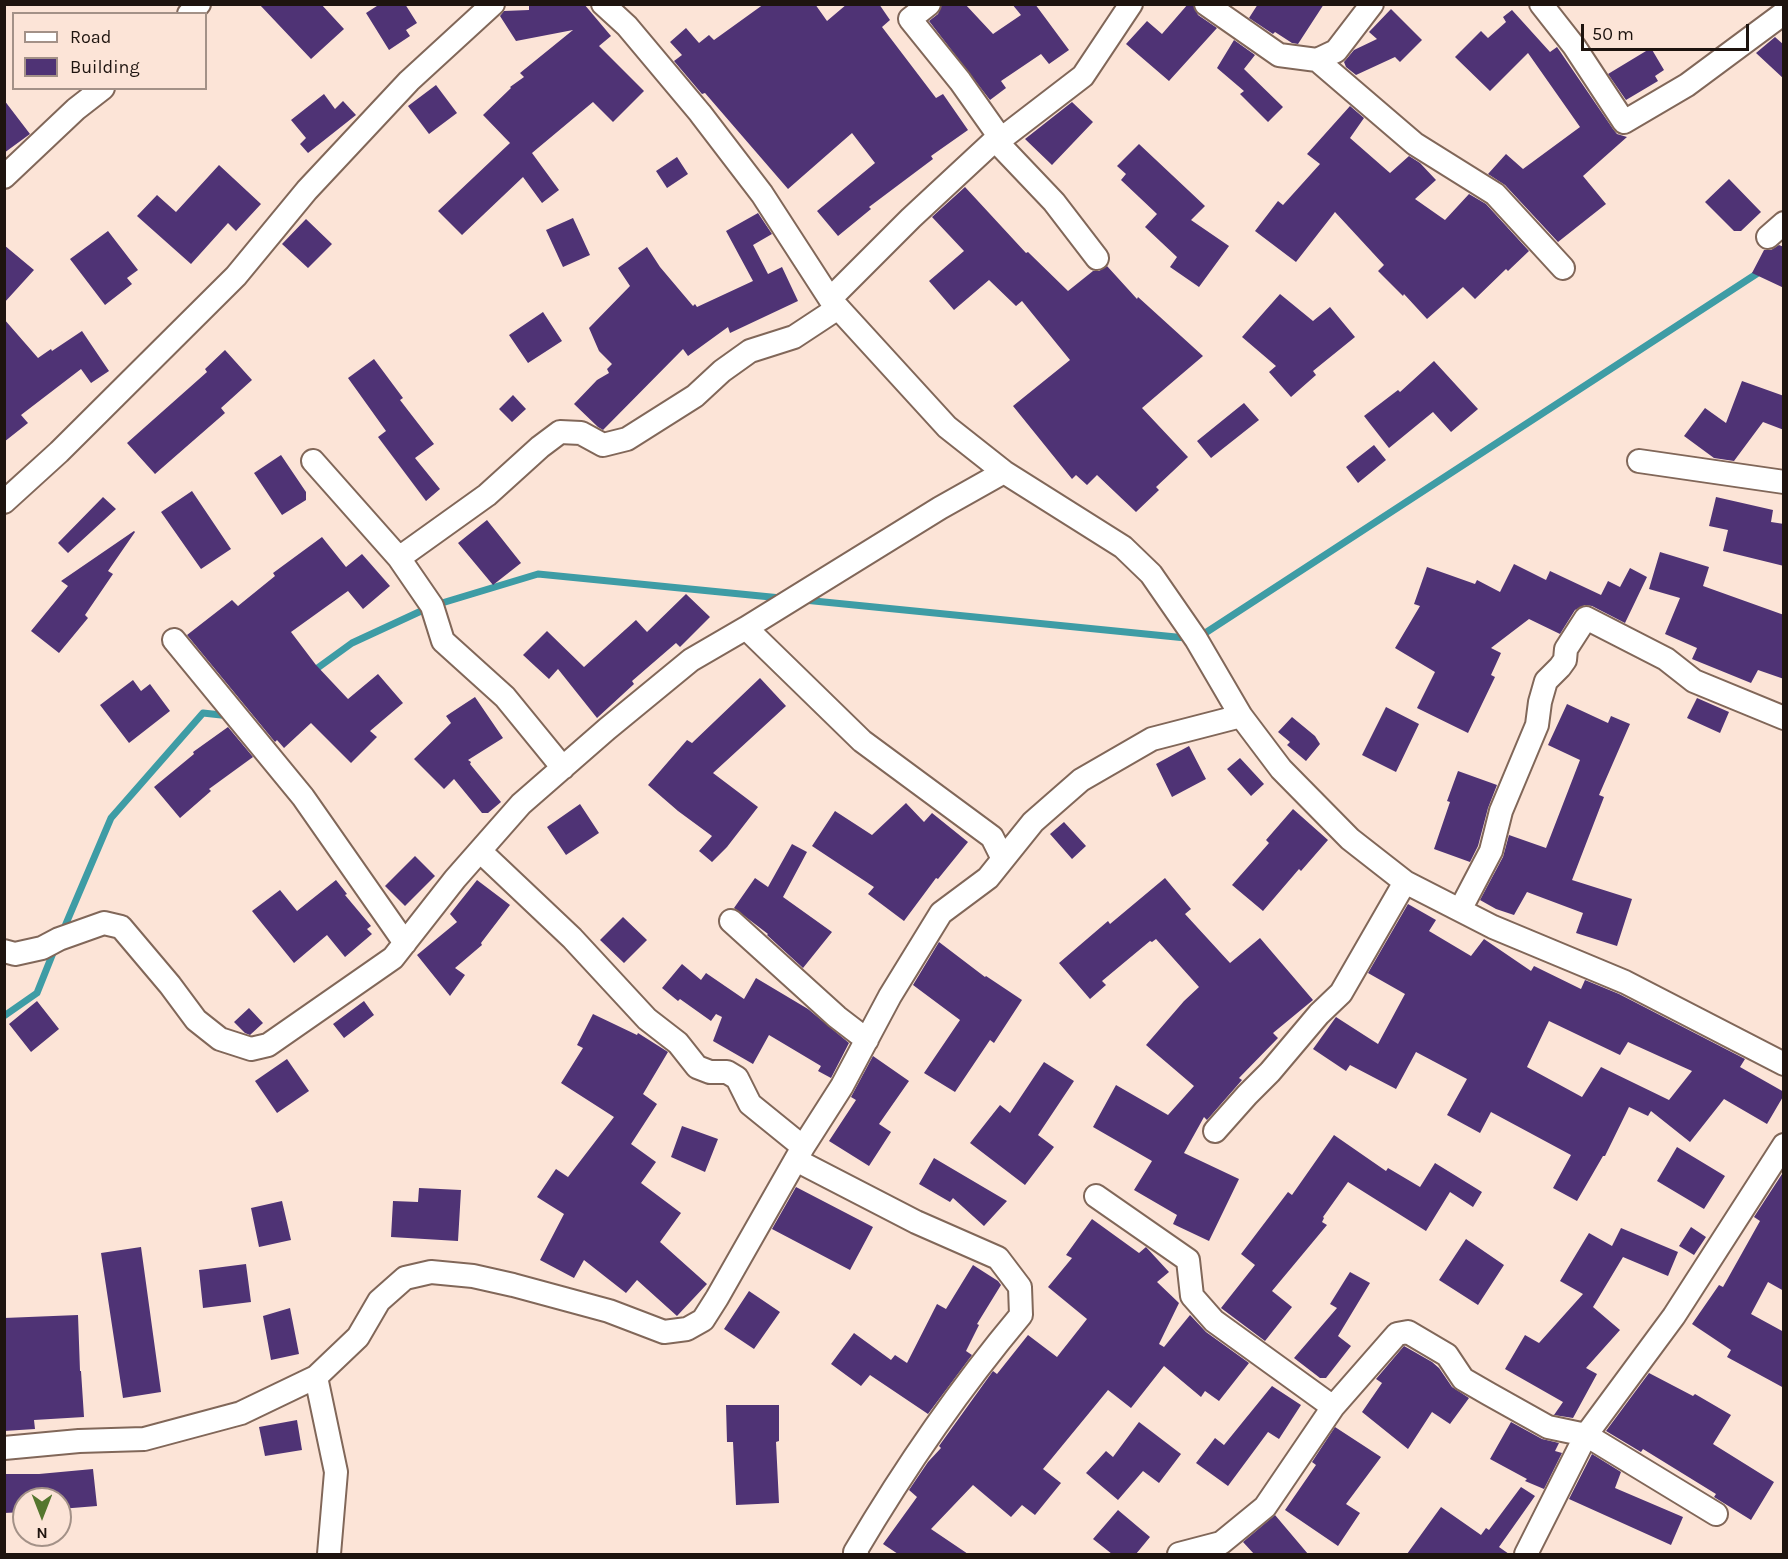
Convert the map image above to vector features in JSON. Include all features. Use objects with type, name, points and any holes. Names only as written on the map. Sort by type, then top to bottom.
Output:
[{"type":"street","points":[[4,502],[59,452],[236,276],[307,190],[409,81],[494,4]]},
{"type":"street","points":[[928,4],[910,19],[960,81],[998,140],[1054,202],[1097,258]]},
{"type":"street","points":[[399,558],[487,495],[560,432],[581,433],[603,445],[627,439],[695,396],[722,371],[750,351],[794,337],[834,304],[911,218],[998,140],[1083,75],[1131,4]]},
{"type":"street","points":[[1206,4],[1279,55],[1317,60],[1336,51],[1372,4]]},
{"type":"street","points":[[1541,4],[1574,46],[1624,122],[1687,85],[1784,13]]},
{"type":"street","points":[[610,7],[700,113],[762,194],[834,304],[947,427],[1004,472],[1123,547],[1151,574],[1196,639],[1241,716],[1281,769],[1342,831],[1405,882],[1493,927],[1625,982],[1784,1064]]},
{"type":"street","points":[[1317,60],[1415,144],[1495,194],[1563,268]]},
{"type":"street","points":[[4,177],[76,109],[100,90]]},
{"type":"street","points":[[313,461],[399,558],[432,606],[443,641],[505,697],[563,768]]},
{"type":"street","points":[[1639,461],[1784,482]]},
{"type":"street","points":[[4,951],[15,954],[42,948],[59,939],[104,923],[121,927],[196,1020],[220,1039],[251,1049],[268,1044],[393,958],[521,804],[691,660],[940,508],[1004,472]]},
{"type":"street","points":[[1460,910],[1491,851],[1502,811],[1537,725],[1546,681],[1565,660],[1566,649],[1586,618],[1666,659],[1694,681],[1784,718]]},
{"type":"street","points":[[746,628],[862,741],[992,837],[1004,859]]},
{"type":"street","points":[[174,640],[303,797],[405,943]]},
{"type":"street","points":[[4,1448],[144,1438],[241,1413],[316,1377],[358,1337],[379,1301],[405,1278],[430,1272],[473,1276],[513,1285],[609,1311],[664,1332],[687,1329],[703,1320],[842,1086],[890,996],[941,913],[988,878],[1033,822],[1081,780],[1152,739],[1241,716]]},
{"type":"street","points":[[480,851],[572,938],[647,1019],[678,1043],[697,1067],[710,1072],[727,1072],[737,1078],[750,1104],[800,1154],[916,1222],[998,1258],[1020,1287],[1021,1315],[994,1347],[887,1497],[855,1552],[857,1554]]},
{"type":"street","points":[[1215,1131],[1277,1064],[1319,1014],[1341,993],[1405,882]]},
{"type":"street","points":[[731,921],[837,1017],[867,1040]]},
{"type":"street","points":[[1526,1554],[1586,1435],[1674,1316],[1784,1145]]},
{"type":"street","points":[[1096,1196],[1188,1260],[1192,1296],[1214,1322],[1333,1407]]},
{"type":"street","points":[[1179,1554],[1221,1543],[1266,1507],[1333,1407],[1397,1334],[1408,1332],[1447,1355],[1463,1379],[1548,1427],[1586,1435],[1716,1514]]},
{"type":"street","points":[[316,1377],[336,1472],[329,1554]]},
{"type":"building","points":[[259,4],[321,4],[344,29],[311,59]]},
{"type":"building","points":[[380,4],[405,4],[417,23],[406,30],[410,36],[389,50],[366,13]]},
{"type":"building","points":[[529,4],[584,4],[611,36],[599,46],[644,91],[613,122],[593,102],[532,153],[559,190],[542,203],[523,177],[462,235],[438,211],[510,143],[483,115],[510,87],[524,77],[520,73],[573,30],[516,41],[500,16],[504,11],[529,10]]},
{"type":"building","points":[[764,4],[815,4],[827,21],[847,4],[879,4],[890,20],[882,27],[936,98],[943,94],[968,130],[931,156],[933,159],[869,207],[871,209],[838,236],[817,211],[875,163],[852,133],[788,189],[705,93],[702,94],[674,61],[682,55],[670,42],[686,28],[699,43],[709,35],[714,40]]},
{"type":"building","points":[[942,4],[965,4],[993,34],[1021,15],[1012,4],[1035,4],[1069,50],[1049,64],[1041,54],[1001,81],[1006,88],[990,100],[929,21],[938,14]]},
{"type":"building","points":[[1188,4],[1193,4],[1198,15],[1217,28],[1169,81],[1126,44],[1147,21],[1162,34]]},
{"type":"building","points":[[1258,4],[1324,4],[1298,44],[1292,43],[1275,32],[1273,34],[1249,18]]},
{"type":"building","points":[[1391,9],[1422,40],[1400,62],[1395,57],[1356,75],[1346,67],[1344,62],[1354,50],[1377,39],[1369,32]]},
{"type":"building","points":[[1512,10],[1550,52],[1557,47],[1613,129],[1617,134],[1627,137],[1583,176],[1606,204],[1558,242],[1505,185],[1488,174],[1506,154],[1523,169],[1580,127],[1528,53],[1490,91],[1455,57],[1481,31],[1488,38],[1506,22],[1503,17]]},
{"type":"building","points":[[1775,37],[1784,45],[1784,79],[1756,53]]},
{"type":"building","points":[[1234,40],[1255,55],[1244,69],[1283,107],[1268,122],[1240,94],[1244,91],[1217,68]]},
{"type":"building","points":[[1651,48],[1664,70],[1655,76],[1658,81],[1626,100],[1608,74]]},
{"type":"building","points":[[436,85],[457,113],[429,134],[408,106]]},
{"type":"building","points":[[324,94],[335,109],[343,101],[356,115],[308,153],[300,144],[306,138],[291,120]]},
{"type":"building","points":[[4,100],[30,134],[4,153]]},
{"type":"building","points":[[1072,102],[1093,122],[1052,165],[1025,139]]},
{"type":"building","points":[[1350,106],[1364,118],[1350,138],[1390,173],[1409,156],[1420,163],[1436,180],[1415,199],[1445,220],[1469,194],[1486,204],[1529,251],[1508,271],[1506,269],[1475,299],[1463,287],[1427,319],[1378,271],[1384,265],[1335,212],[1296,262],[1255,231],[1278,201],[1283,205],[1320,164],[1307,154]]},
{"type":"building","points":[[1139,144],[1205,206],[1191,220],[1229,246],[1199,287],[1170,267],[1177,257],[1145,227],[1157,214],[1121,180],[1126,174],[1117,166]]},
{"type":"building","points":[[677,157],[688,174],[667,188],[656,171]]},
{"type":"building","points":[[219,165],[261,204],[236,231],[228,223],[191,264],[137,216],[157,195],[176,212]]},
{"type":"building","points":[[1729,179],[1761,212],[1741,231],[1734,231],[1705,202]]},
{"type":"building","points":[[965,187],[1026,253],[1028,252],[1068,291],[1093,271],[1099,271],[1107,266],[1137,299],[1138,297],[1203,356],[1142,408],[1188,457],[1156,487],[1159,490],[1136,512],[1097,475],[1087,485],[1076,475],[1072,479],[1013,406],[1070,360],[1022,301],[1016,306],[989,280],[954,310],[929,281],[964,251],[932,217]]},
{"type":"building","points":[[758,213],[772,234],[753,245],[768,274],[782,267],[798,301],[730,333],[728,327],[688,356],[683,349],[603,430],[598,427],[574,404],[597,380],[609,373],[607,369],[612,364],[599,351],[589,328],[630,286],[618,268],[647,247],[660,267],[693,306],[695,304],[697,307],[753,281],[726,231]]},
{"type":"building","points":[[573,218],[590,255],[563,267],[546,230]]},
{"type":"building","points":[[306,219],[332,244],[308,268],[282,244]]},
{"type":"building","points":[[108,231],[138,270],[127,278],[132,284],[105,305],[70,259]]},
{"type":"building","points":[[4,245],[34,270],[4,303]]},
{"type":"building","points":[[1779,245],[1784,247],[1784,288],[1752,273],[1764,250],[1771,250]]},
{"type":"building","points":[[1280,294],[1313,321],[1330,307],[1355,337],[1313,371],[1316,375],[1291,397],[1269,372],[1276,366],[1242,337]]},
{"type":"building","points":[[543,312],[562,341],[528,363],[509,335]]},
{"type":"building","points":[[4,319],[38,358],[82,331],[109,371],[91,383],[81,369],[21,415],[28,423],[4,442]]},
{"type":"building","points":[[225,350],[252,380],[221,408],[225,413],[155,474],[127,443],[207,372],[205,369]]},
{"type":"building","points":[[374,359],[403,398],[400,400],[434,444],[415,458],[440,489],[426,501],[378,437],[386,431],[348,378]]},
{"type":"building","points":[[1434,361],[1478,409],[1451,432],[1433,412],[1389,448],[1364,416],[1398,390],[1400,392]]},
{"type":"building","points":[[1742,381],[1784,396],[1784,430],[1763,422],[1734,461],[1714,458],[1684,436],[1705,408],[1726,423]]},
{"type":"building","points":[[513,395],[526,409],[512,422],[499,409]]},
{"type":"building","points":[[1244,403],[1259,420],[1211,458],[1197,441]]},
{"type":"building","points":[[1374,445],[1386,460],[1358,483],[1346,467]]},
{"type":"building","points":[[281,455],[306,492],[306,500],[282,515],[254,473]]},
{"type":"building","points":[[192,491],[231,549],[201,569],[161,512]]},
{"type":"building","points":[[103,497],[116,509],[68,553],[58,543]]},
{"type":"building","points":[[1716,497],[1773,510],[1771,522],[1784,524],[1784,566],[1723,551],[1728,530],[1709,526]]},
{"type":"building","points":[[487,520],[521,563],[493,585],[458,543]]},
{"type":"building","points":[[134,531],[108,571],[113,574],[85,615],[88,618],[59,653],[31,631],[68,586],[61,581]]},
{"type":"building","points":[[322,537],[346,567],[362,554],[390,586],[363,609],[348,591],[291,632],[316,665],[348,699],[378,674],[403,703],[370,731],[377,737],[351,763],[311,723],[284,748],[277,740],[275,742],[187,635],[232,600],[238,606],[275,576],[273,573]]},
{"type":"building","points":[[1660,552],[1709,567],[1703,586],[1784,615],[1784,679],[1758,670],[1751,683],[1692,659],[1697,648],[1665,634],[1680,598],[1649,589]]},
{"type":"building","points":[[1514,564],[1546,580],[1550,571],[1601,595],[1608,581],[1620,587],[1630,568],[1647,577],[1625,623],[1592,606],[1585,605],[1575,610],[1560,634],[1529,619],[1491,648],[1501,653],[1491,675],[1495,677],[1468,733],[1417,708],[1435,672],[1395,648],[1420,606],[1414,604],[1427,567],[1475,584],[1477,580],[1500,592]]},
{"type":"building","points":[[686,594],[710,617],[680,647],[676,643],[632,681],[634,684],[597,718],[558,669],[549,679],[523,655],[547,631],[584,667],[636,620],[647,632]]},
{"type":"building","points":[[760,678],[786,706],[713,773],[758,807],[727,847],[712,862],[699,851],[712,836],[648,785],[687,740],[692,743]]},
{"type":"building","points":[[133,680],[141,691],[150,684],[170,711],[129,743],[100,705]]},
{"type":"building","points":[[475,697],[503,738],[468,760],[501,802],[488,813],[482,813],[454,779],[444,789],[414,759],[451,723],[446,716]]},
{"type":"building","points":[[1697,698],[1729,712],[1720,733],[1687,718]]},
{"type":"building","points":[[1567,704],[1608,723],[1611,716],[1630,724],[1599,795],[1604,797],[1572,880],[1632,899],[1617,946],[1576,933],[1583,913],[1527,892],[1514,915],[1480,900],[1503,857],[1509,835],[1546,848],[1580,760],[1548,745]]},
{"type":"building","points":[[1386,707],[1419,724],[1396,772],[1362,755]]},
{"type":"building","points":[[1292,717],[1315,736],[1320,744],[1306,761],[1287,745],[1290,742],[1278,732]]},
{"type":"building","points":[[228,727],[253,757],[209,789],[211,791],[180,818],[154,787],[194,754],[193,752]]},
{"type":"building","points":[[1189,746],[1206,779],[1172,797],[1156,764]]},
{"type":"building","points":[[1240,758],[1264,784],[1251,796],[1227,769]]},
{"type":"building","points":[[1458,771],[1497,785],[1478,846],[1470,862],[1434,849]]},
{"type":"building","points":[[906,803],[924,822],[932,813],[968,842],[938,879],[936,878],[904,921],[868,894],[874,887],[812,846],[835,811],[872,835]]},
{"type":"building","points":[[580,804],[599,833],[566,855],[547,827]]},
{"type":"building","points":[[1293,809],[1328,840],[1301,871],[1299,869],[1263,911],[1232,885],[1269,843],[1266,840]]},
{"type":"building","points":[[1064,822],[1086,846],[1072,859],[1050,834]]},
{"type":"building","points":[[792,844],[807,852],[783,897],[832,932],[803,968],[768,934],[734,908],[755,878],[768,887]]},
{"type":"building","points":[[415,856],[435,876],[405,906],[385,886]]},
{"type":"building","points":[[1165,878],[1191,909],[1185,914],[1230,963],[1260,938],[1313,1000],[1273,1033],[1278,1038],[1239,1078],[1242,1080],[1207,1120],[1204,1117],[1184,1153],[1239,1179],[1209,1241],[1173,1224],[1177,1215],[1134,1190],[1152,1161],[1093,1127],[1116,1085],[1168,1115],[1194,1086],[1146,1045],[1199,987],[1156,939],[1150,941],[1102,981],[1106,985],[1090,999],[1059,963],[1108,921],[1110,924]]},
{"type":"building","points":[[336,880],[347,894],[345,895],[371,926],[367,929],[372,934],[345,957],[327,935],[294,963],[252,911],[280,890],[297,911]]},
{"type":"building","points":[[477,880],[510,905],[481,943],[482,945],[455,968],[465,975],[450,996],[417,955],[457,922],[450,914]]},
{"type":"building","points":[[1408,904],[1436,920],[1429,931],[1471,956],[1484,939],[1531,971],[1534,966],[1581,989],[1585,980],[1619,994],[1745,1059],[1740,1067],[1784,1092],[1784,1095],[1767,1124],[1724,1099],[1690,1142],[1651,1111],[1648,1116],[1629,1107],[1605,1156],[1577,1201],[1553,1188],[1571,1155],[1491,1112],[1480,1133],[1447,1115],[1467,1079],[1416,1052],[1396,1089],[1350,1065],[1346,1071],[1313,1049],[1336,1017],[1378,1044],[1405,994],[1368,973]],"holes":[[[1549,1021],[1620,1055],[1628,1042],[1692,1071],[1669,1100],[1601,1067],[1582,1097],[1527,1067]]]},
{"type":"building","points":[[623,917],[647,940],[624,963],[600,940]]},
{"type":"building","points":[[939,942],[985,977],[1022,1000],[994,1043],[990,1040],[955,1092],[924,1073],[960,1020],[913,985]]},
{"type":"building","points":[[682,964],[701,980],[706,973],[744,999],[756,978],[808,1009],[849,1043],[831,1078],[818,1071],[821,1066],[769,1035],[753,1064],[713,1041],[722,1017],[716,1014],[711,1021],[680,999],[678,1001],[662,988]]},
{"type":"building","points":[[37,1001],[59,1029],[31,1052],[9,1024]]},
{"type":"building","points":[[364,1001],[374,1015],[344,1038],[333,1024]]},
{"type":"building","points":[[249,1008],[263,1023],[250,1035],[234,1022]]},
{"type":"building","points":[[593,1014],[637,1035],[638,1033],[668,1052],[643,1094],[657,1104],[631,1144],[656,1162],[641,1183],[681,1213],[660,1242],[707,1284],[677,1316],[637,1280],[626,1293],[584,1260],[574,1278],[540,1260],[564,1214],[537,1197],[556,1169],[568,1177],[614,1117],[561,1083],[583,1048],[577,1045]]},
{"type":"building","points":[[873,1056],[909,1081],[879,1124],[891,1132],[869,1166],[829,1141],[856,1100],[851,1097]]},
{"type":"building","points":[[287,1059],[309,1091],[277,1113],[255,1081]]},
{"type":"building","points":[[1044,1062],[1074,1081],[1038,1135],[1054,1147],[1025,1185],[970,1143],[1000,1105],[1010,1113]]},
{"type":"building","points":[[682,1126],[718,1139],[705,1172],[671,1157]]},
{"type":"building","points":[[1334,1135],[1386,1171],[1388,1168],[1420,1187],[1435,1163],[1482,1192],[1473,1207],[1450,1192],[1426,1231],[1348,1182],[1323,1217],[1322,1222],[1327,1225],[1272,1291],[1292,1307],[1265,1341],[1221,1308],[1255,1265],[1241,1254],[1288,1192],[1292,1195]]},
{"type":"building","points":[[1677,1147],[1725,1176],[1704,1209],[1657,1181]]},
{"type":"building","points":[[934,1158],[1007,1201],[984,1226],[953,1198],[950,1202],[919,1184]]},
{"type":"building","points":[[1784,1171],[1784,1291],[1768,1282],[1751,1314],[1784,1332],[1784,1388],[1727,1357],[1731,1350],[1692,1324],[1719,1285],[1723,1287],[1760,1221],[1754,1217]]},
{"type":"building","points":[[796,1187],[873,1227],[850,1270],[772,1229]]},
{"type":"building","points":[[419,1188],[461,1190],[458,1241],[391,1237],[393,1201],[418,1202]]},
{"type":"building","points":[[282,1201],[291,1240],[259,1247],[251,1208]]},
{"type":"building","points":[[1092,1219],[1139,1253],[1146,1247],[1169,1272],[1157,1282],[1179,1303],[1159,1344],[1164,1347],[1190,1315],[1206,1332],[1249,1363],[1219,1401],[1205,1391],[1201,1397],[1164,1366],[1131,1408],[1108,1390],[1043,1469],[1061,1483],[1035,1515],[1022,1505],[1011,1517],[973,1485],[931,1529],[968,1554],[898,1554],[883,1544],[917,1497],[909,1490],[928,1462],[941,1448],[939,1446],[993,1371],[997,1374],[1028,1335],[1057,1357],[1087,1319],[1048,1287],[1072,1258],[1066,1255]]},
{"type":"building","points":[[1691,1227],[1706,1237],[1694,1255],[1679,1246]]},
{"type":"building","points":[[1621,1228],[1678,1252],[1668,1276],[1623,1257],[1593,1307],[1620,1330],[1586,1368],[1597,1374],[1573,1418],[1554,1415],[1563,1402],[1505,1369],[1525,1335],[1539,1343],[1583,1294],[1560,1281],[1589,1233],[1612,1246]]},
{"type":"building","points":[[1466,1239],[1504,1265],[1478,1305],[1439,1280]]},
{"type":"building","points":[[141,1247],[161,1392],[123,1398],[101,1253]]},
{"type":"building","points":[[246,1264],[251,1302],[203,1308],[199,1270]]},
{"type":"building","points":[[973,1265],[1001,1285],[977,1324],[979,1325],[966,1351],[972,1355],[928,1414],[870,1375],[861,1386],[831,1364],[854,1333],[891,1360],[895,1355],[907,1363],[937,1304],[946,1309]]},
{"type":"building","points":[[1350,1272],[1370,1283],[1338,1336],[1351,1346],[1326,1378],[1320,1378],[1294,1358],[1337,1308],[1330,1304]]},
{"type":"building","points":[[749,1291],[780,1312],[754,1349],[724,1329]]},
{"type":"building","points":[[290,1308],[299,1354],[271,1360],[263,1316]]},
{"type":"building","points":[[78,1315],[84,1417],[34,1420],[35,1429],[4,1431],[4,1318]]},
{"type":"building","points":[[1404,1346],[1432,1362],[1452,1387],[1469,1398],[1450,1424],[1432,1412],[1408,1449],[1362,1412],[1382,1383],[1376,1379]]},
{"type":"building","points":[[1649,1373],[1693,1396],[1695,1394],[1731,1415],[1713,1444],[1774,1482],[1751,1520],[1714,1497],[1716,1494],[1643,1449],[1641,1452],[1606,1431]]},
{"type":"building","points":[[1272,1386],[1301,1405],[1279,1439],[1268,1432],[1228,1486],[1196,1463],[1215,1438],[1224,1445]]},
{"type":"building","points":[[726,1405],[779,1405],[779,1441],[776,1442],[779,1503],[736,1505],[733,1442],[727,1442]]},
{"type":"building","points":[[297,1420],[302,1450],[265,1456],[259,1427]]},
{"type":"building","points":[[1139,1422],[1181,1454],[1159,1483],[1143,1471],[1118,1500],[1086,1473],[1106,1451],[1113,1457]]},
{"type":"building","points":[[1511,1422],[1542,1439],[1559,1443],[1555,1451],[1562,1453],[1544,1489],[1525,1481],[1527,1479],[1490,1459]]},
{"type":"building","points":[[1335,1427],[1381,1457],[1346,1504],[1360,1513],[1338,1546],[1285,1510],[1316,1465],[1312,1462]]},
{"type":"building","points":[[1592,1454],[1621,1472],[1615,1488],[1683,1517],[1671,1545],[1569,1499]]},
{"type":"building","points":[[93,1469],[97,1506],[72,1508],[72,1487],[12,1487],[12,1513],[4,1513],[4,1474],[39,1474]]},
{"type":"building","points":[[1521,1487],[1535,1496],[1499,1547],[1509,1554],[1407,1554],[1441,1507],[1481,1535],[1486,1528],[1489,1530]]},
{"type":"building","points":[[1118,1510],[1150,1537],[1136,1554],[1112,1554],[1093,1539]]},
{"type":"building","points":[[1275,1515],[1308,1554],[1254,1554],[1243,1542]]},
{"type":"waterway","points":[[804,600],[1196,639],[1761,271]]},
{"type":"waterway","points":[[312,672],[352,643],[432,606],[538,574],[781,598]]},
{"type":"waterway","points":[[62,933],[111,818],[203,713],[230,716]]},
{"type":"waterway","points":[[4,1016],[37,993],[55,948]]}]
